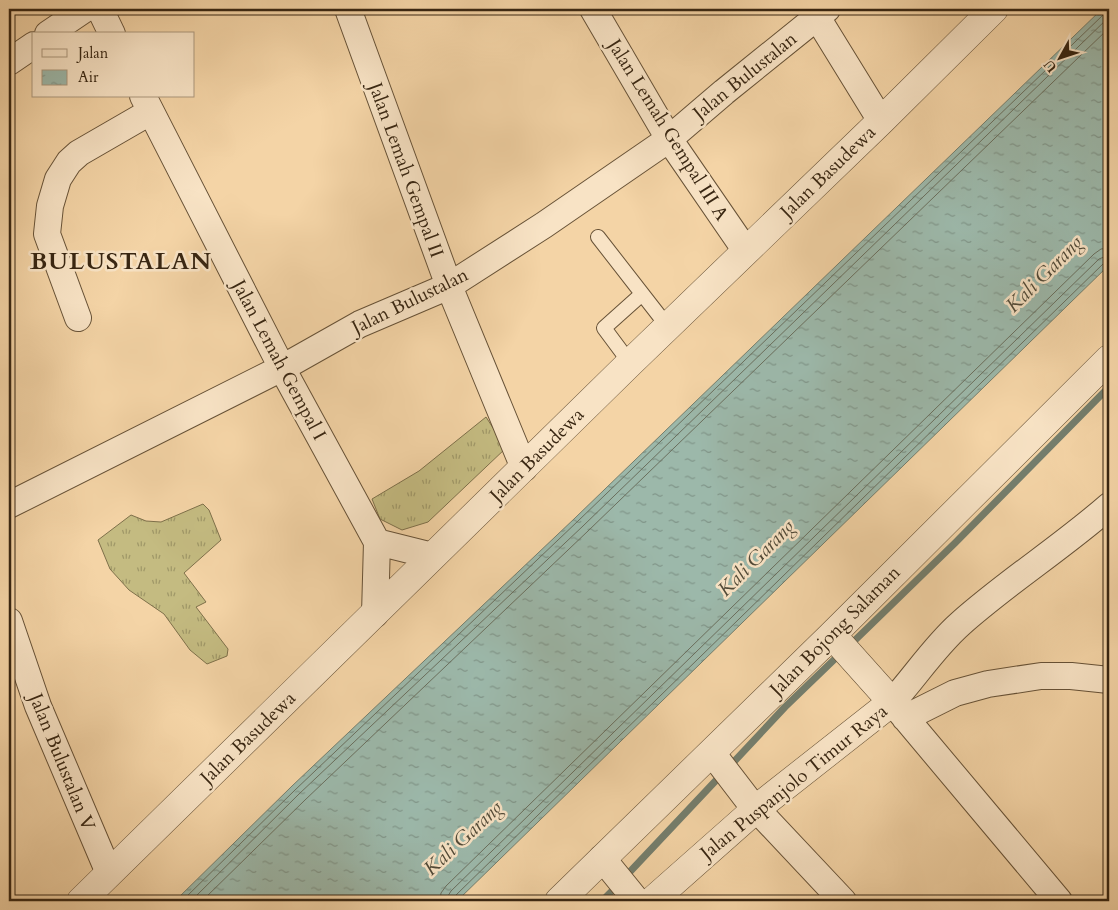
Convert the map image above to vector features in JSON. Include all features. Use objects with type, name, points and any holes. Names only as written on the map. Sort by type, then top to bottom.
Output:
[{"type":"street","points":[[51,32],[84,9]]},
{"type":"street","points":[[100,9],[111,32]]},
{"type":"street","name":"Jalan Lemah Gempal II","points":[[348,9],[449,286],[524,468]]},
{"type":"street","name":"Jalan Lemah Gempal III A","points":[[592,9],[669,139],[746,251]]},
{"type":"street","name":"Jalan Basudewa","points":[[81,901],[994,9]]},
{"type":"street","points":[[818,12],[881,121]]},
{"type":"street","name":"Jalan Bulustalan","points":[[9,505],[282,368],[360,324],[449,286],[544,225],[669,139],[818,12]]},
{"type":"street","points":[[9,62],[32,46]]},
{"type":"street","points":[[78,318],[47,234],[50,206],[56,184],[61,173],[79,153],[146,104]]},
{"type":"street","name":"Jalan Lemah Gempal I","points":[[146,104],[282,368],[377,542]]},
{"type":"street","name":"Jalan Bojong Salaman","points":[[558,901],[609,866],[717,760],[1109,359]]},
{"type":"street","points":[[893,704],[947,637],[959,625],[997,593],[1064,544],[1109,506]]},
{"type":"street","points":[[375,614],[377,542],[434,556]]},
{"type":"street","name":"Jalan Bulustalan V","points":[[9,621],[38,706],[109,873]]},
{"type":"street","name":"Jalan Puspanjolo Timur Raya","points":[[640,899],[752,805],[893,704],[835,639]]},
{"type":"street","points":[[893,704],[955,693],[988,684],[1041,676],[1071,676],[1109,680]]},
{"type":"street","points":[[893,704],[1059,901]]},
{"type":"street","points":[[717,760],[752,805],[843,901]]},
{"type":"street","points":[[609,866],[640,899]]},
{"type":"lane","points":[[598,237],[668,327]]},
{"type":"lane","points":[[630,363],[604,328],[642,294]]},
{"type":"green space","points":[[486,417],[506,448],[428,522],[402,530],[380,519],[372,499],[419,471]]},
{"type":"green space","points":[[203,504],[209,510],[221,540],[184,573],[206,602],[196,607],[228,649],[227,656],[207,664],[190,650],[164,614],[129,590],[110,569],[98,540],[131,515],[146,521],[161,522]]},
{"type":"water","name":"Kali Garang","points":[[1102,9],[1109,9],[1109,265],[457,901],[175,901],[292,786],[575,518]]},
{"type":"waterway","points":[[849,646],[955,543],[1109,387]]},
{"type":"waterway","points":[[730,766],[785,707],[841,653]]},
{"type":"waterway","points":[[625,877],[722,774]]},
{"type":"waterway","points":[[602,901],[618,885]]},
{"type":"district","name":"BULUSTALAN","points":[[121,261]]}]
